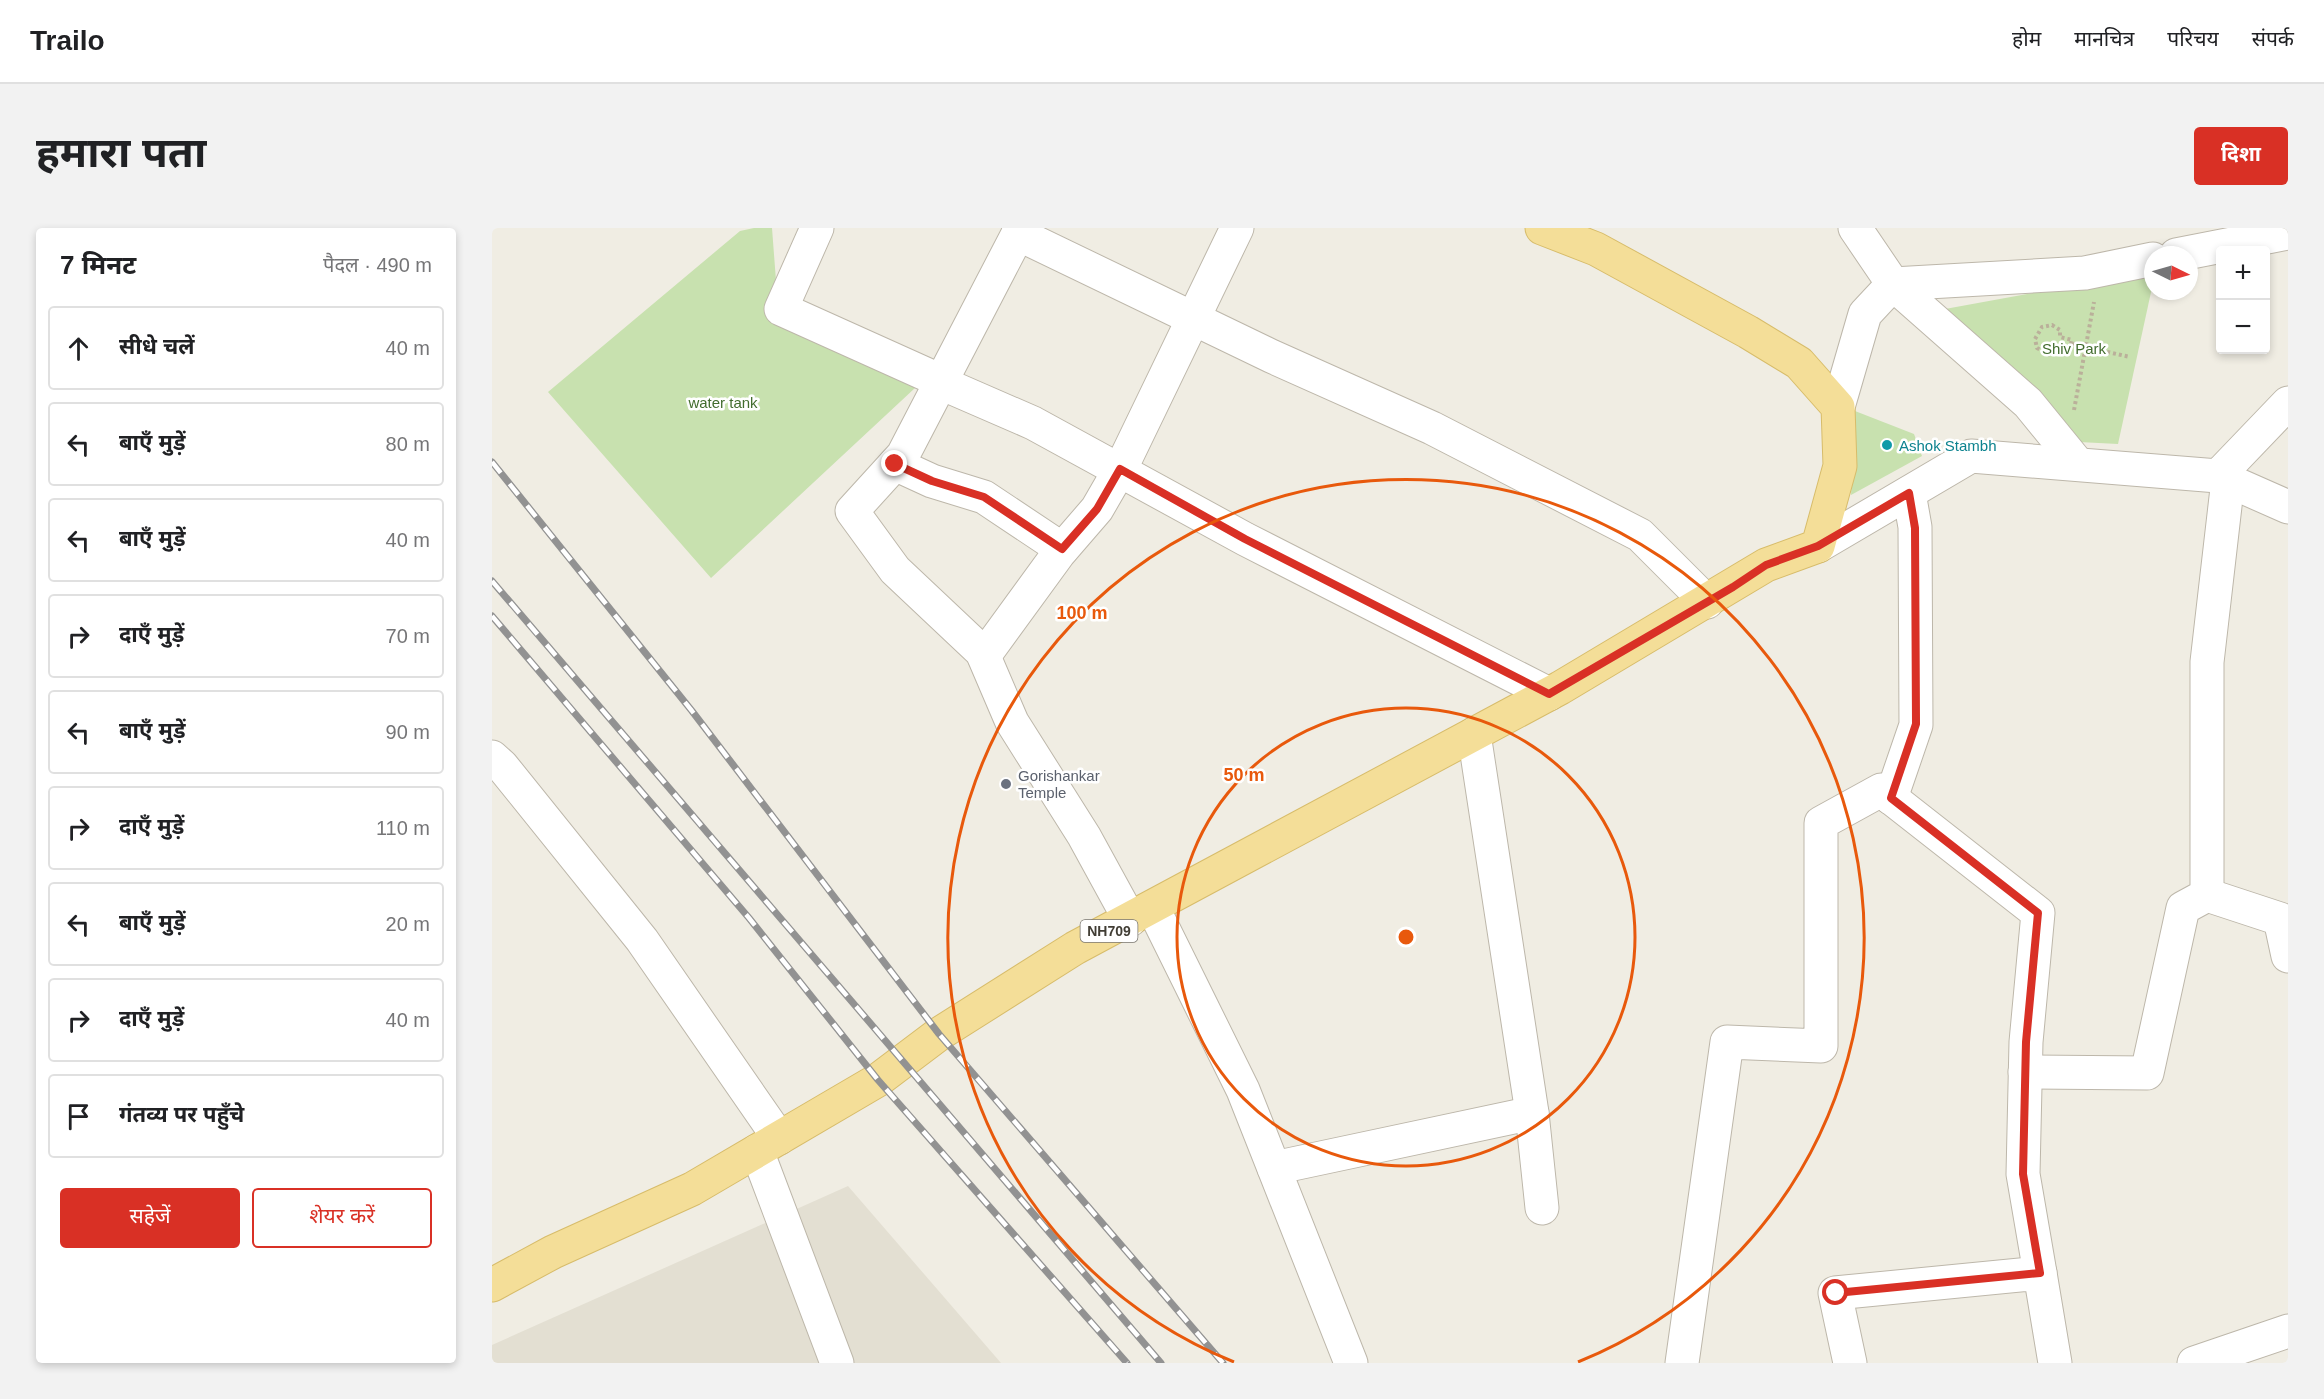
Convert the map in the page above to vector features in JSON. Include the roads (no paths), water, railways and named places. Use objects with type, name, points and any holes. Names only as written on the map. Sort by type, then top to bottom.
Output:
[{"type":"main road","points":[[1542,228],[1596,249],[1748,332],[1799,363],[1838,407],[1840,466],[1818,546],[1766,565],[1720,594]]},
{"type":"main road","name":"NH709","points":[[492,1285],[553,1252],[692,1189],[878,1080],[939,1034],[1075,948],[1549,694],[1720,594]]},
{"type":"street","points":[[984,657],[1062,549],[1097,509],[1120,469],[1237,228]]},
{"type":"street","points":[[1855,228],[1893,284],[2028,403],[2071,456]]},
{"type":"street","points":[[1351,1363],[1243,1090],[1142,914],[1083,836],[1012,722],[984,657],[895,570],[852,511],[903,455],[1020,231],[1192,318],[1432,428],[1640,534],[1720,594]]},
{"type":"street","points":[[807,233],[781,309],[1033,423],[1245,539],[1549,694]]},
{"type":"street","points":[[2198,251],[2288,233]]},
{"type":"street","points":[[1838,407],[1864,314],[1893,284],[2085,273],[2144,261]]},
{"type":"street","points":[[2207,895],[2207,662],[2223,478],[2288,403]]},
{"type":"street","points":[[1818,546],[1971,456],[2071,456],[2223,478],[2288,507]]},
{"type":"street","points":[[895,464],[932,481],[984,497],[1062,549]]},
{"type":"street","points":[[1891,798],[1916,724],[1915,528],[1909,493]]},
{"type":"street","points":[[1474,734],[1532,1113],[1542,1208]]},
{"type":"street","points":[[492,758],[502,766],[642,940],[768,1145],[837,1363]]},
{"type":"street","points":[[1682,1363],[1726,1042],[1821,1046],[1821,823],[1881,790],[2038,913],[2025,1072],[2023,1174],[2055,1363]]},
{"type":"street","points":[[2025,1072],[2147,1073],[2183,908],[2207,895],[2280,919],[2288,956]]},
{"type":"street","points":[[1274,1168],[1532,1113]]},
{"type":"street","points":[[1850,1363],[1836,1293],[2040,1273]]},
{"type":"street","points":[[2194,1363],[2288,1331]]},
{"type":"railway","points":[[492,462],[692,711],[939,1034],[1223,1363]]},
{"type":"railway","points":[[492,581],[1161,1363]]},
{"type":"railway","points":[[492,616],[749,918],[878,1080],[1127,1363]]},
{"type":"place","name":"Ashok Stambh","points":[[1887,445]]},
{"type":"place","name":"Gorishankar Temple","points":[[1006,784]]},
{"type":"park label","name":"Shiv Park","points":[[2074,348]]},
{"type":"park label","name":"water tank","points":[[723,402]]}]
